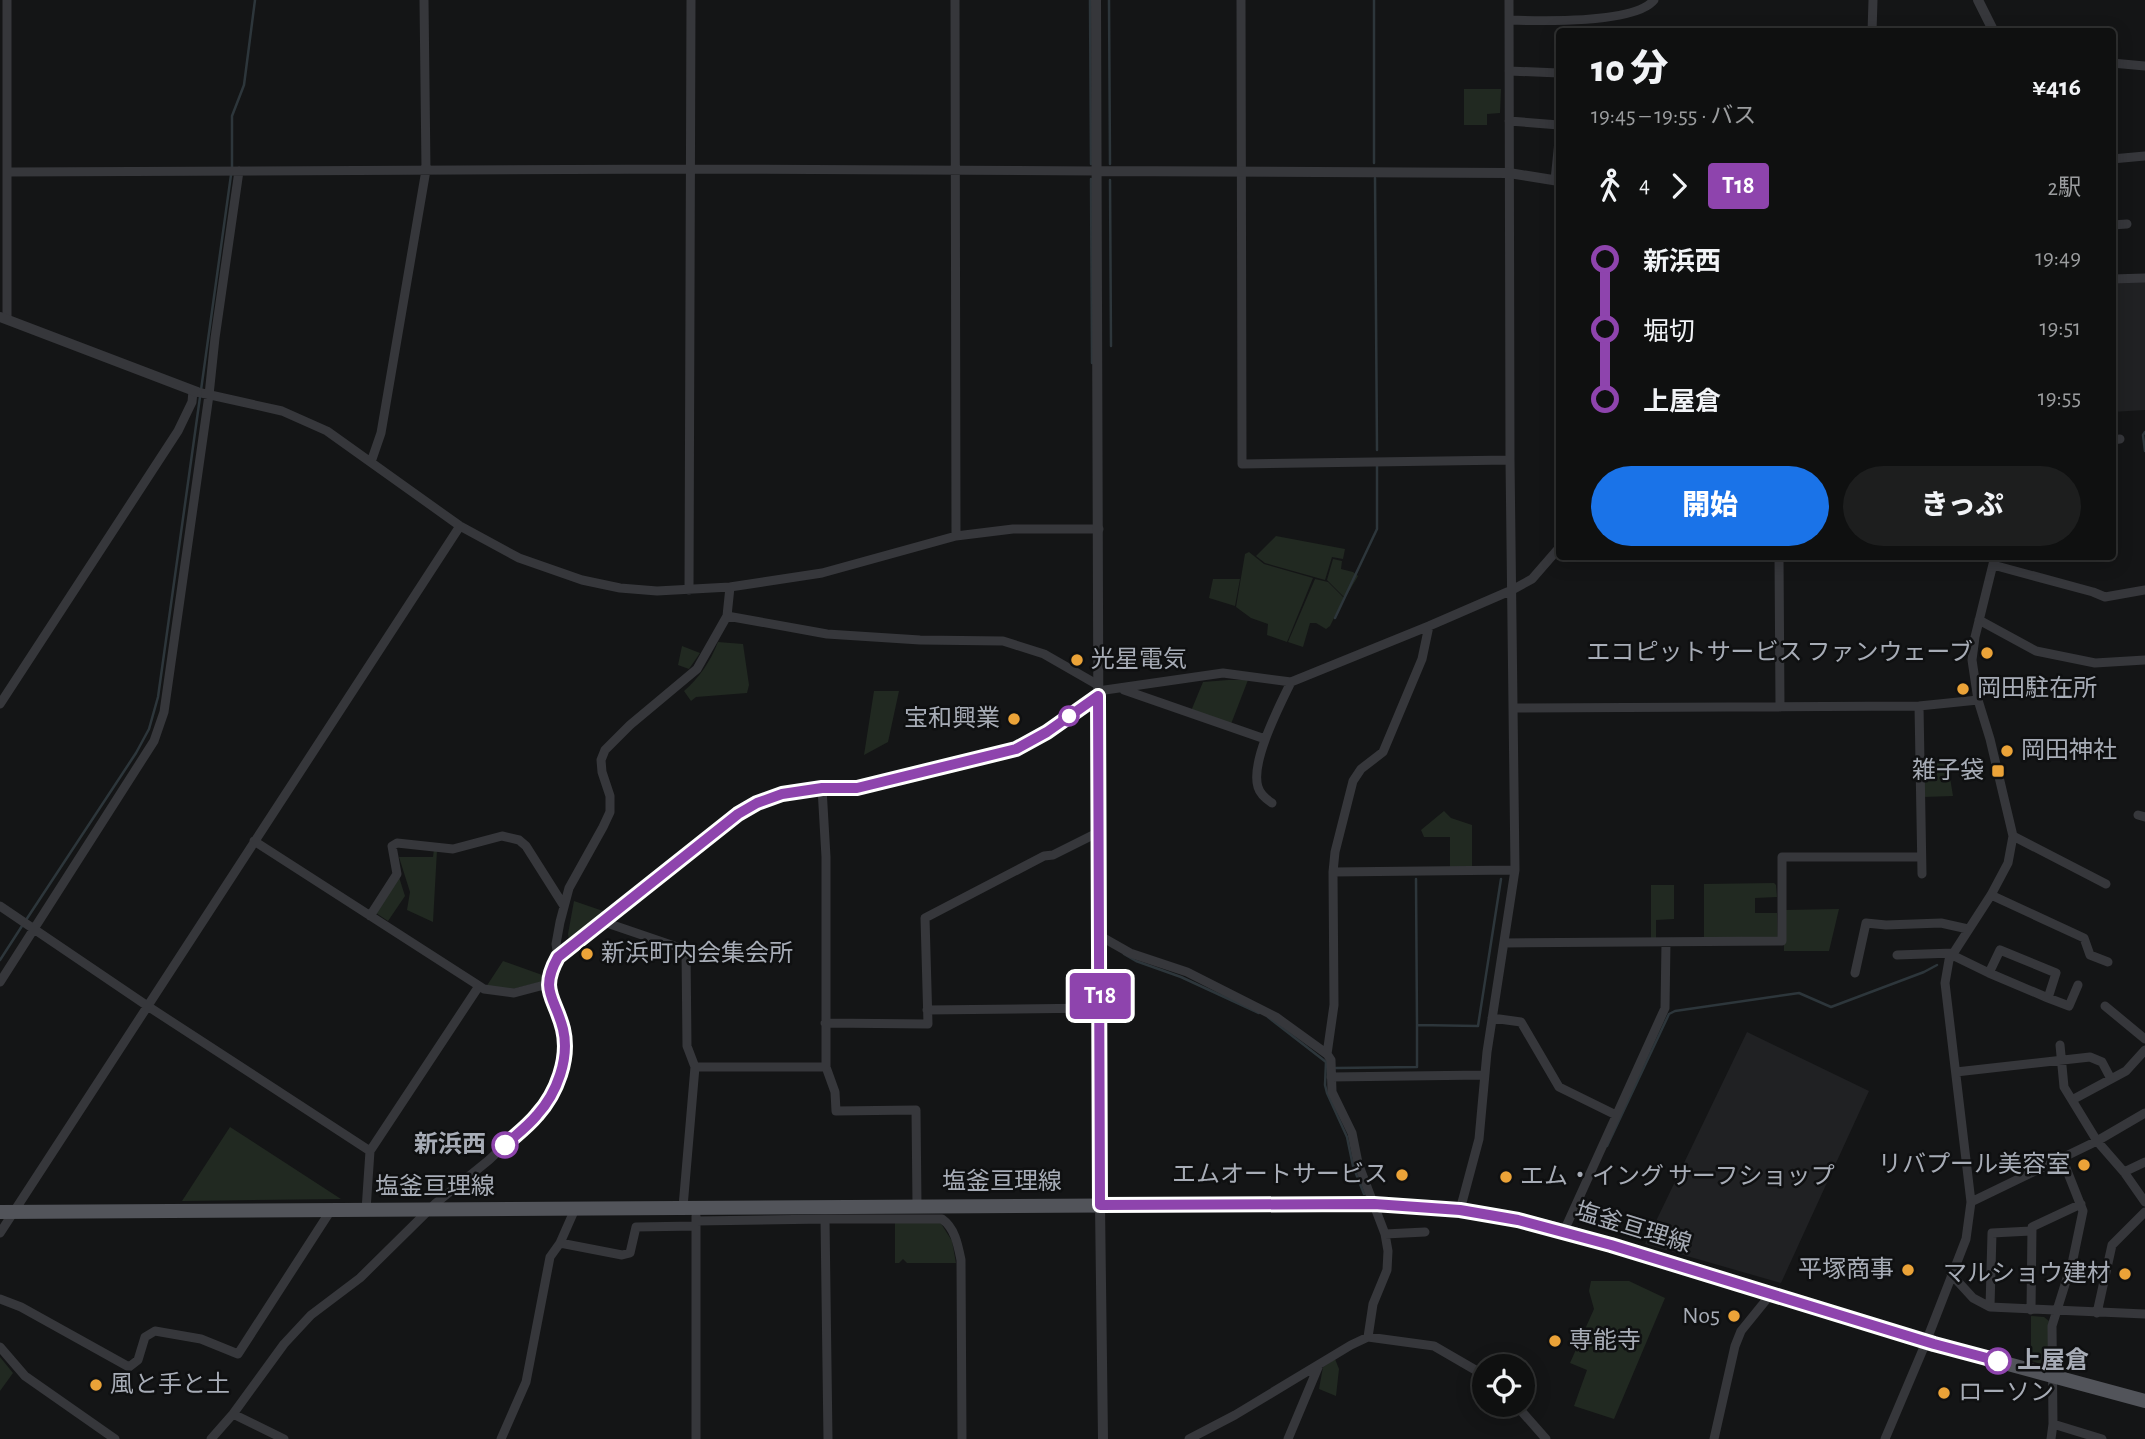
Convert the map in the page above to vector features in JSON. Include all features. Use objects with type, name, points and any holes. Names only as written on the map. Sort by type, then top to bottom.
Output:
[{"type":"main road","name":"塩釜亘理線","points":[[7,1212],[575,1209],[693,1215],[917,1205],[1374,1204],[1460,1210],[1564,1231],[1926,1341],[2145,1401]]},
{"type":"street","points":[[8,0],[9,172],[4,318],[201,393],[282,411],[327,431],[460,526],[519,558],[582,580],[620,588],[657,591],[730,587],[822,573],[956,536],[1013,529],[1099,529]]},
{"type":"street","points":[[371,462],[381,433],[426,170],[424,0]]},
{"type":"street","points":[[689,590],[691,0]]},
{"type":"street","points":[[955,0],[956,536]]},
{"type":"street","points":[[1096,0],[1103,1439]]},
{"type":"street","points":[[1241,0],[1242,464],[1510,460]]},
{"type":"street","points":[[1460,1210],[1479,1139],[1484,1075],[1515,870],[1510,460],[1509,0]]},
{"type":"street","points":[[1509,20],[1585,21],[1642,9],[1654,0]]},
{"type":"street","points":[[1872,28],[1873,0]]},
{"type":"street","points":[[1978,0],[1992,28]]},
{"type":"street","points":[[2116,63],[2145,66]]},
{"type":"street","points":[[1509,71],[1556,73]]},
{"type":"street","points":[[1509,121],[1556,125]]},
{"type":"street","points":[[2116,159],[2145,156]]},
{"type":"street","points":[[9,172],[691,169],[1509,173],[1556,181]]},
{"type":"street","points":[[0,982],[29,925],[154,741],[164,712],[201,393],[215,338],[234,171]]},
{"type":"street","points":[[2116,225],[2127,224]]},
{"type":"street","points":[[2116,279],[2145,278]]},
{"type":"street","points":[[0,704],[178,431],[192,402],[201,393]]},
{"type":"street","points":[[0,1233],[7,1212],[149,1007],[460,526]]},
{"type":"street","points":[[211,1439],[233,1414],[284,1344],[311,1315],[360,1278],[429,1210],[489,1160],[538,1114],[548,1100],[564,1063],[564,1032],[548,984],[558,957],[738,814],[757,803],[782,794],[822,788],[857,788],[1016,749],[1047,732],[1098,691],[1223,673],[1291,682],[1513,590],[1532,579],[1556,551]]},
{"type":"street","points":[[1779,560],[1780,707]]},
{"type":"street","points":[[1885,1439],[1966,1239],[1972,1202],[1945,983],[1949,960],[1991,895],[2008,863],[2012,836],[1978,699],[1972,660],[1994,561],[2105,597],[2145,590]]},
{"type":"street","points":[[558,957],[556,944],[569,888],[610,812],[610,796],[601,760],[605,750],[630,725],[697,669],[727,616],[730,587]]},
{"type":"street","points":[[727,616],[827,634],[920,640],[1003,641],[1044,654],[1098,691]]},
{"type":"street","points":[[1979,620],[2036,651],[2095,663],[2145,660]]},
{"type":"street","points":[[1327,1054],[1334,1005],[1335,852],[1353,781],[1361,769],[1383,752],[1422,659],[1429,626]]},
{"type":"street","points":[[1272,803],[1257,786],[1259,757],[1291,682]]},
{"type":"street","points":[[1121,688],[1265,739]]},
{"type":"street","points":[[1514,708],[1919,706],[1978,699]]},
{"type":"street","points":[[1919,706],[1922,874]]},
{"type":"street","points":[[822,788],[826,1067],[835,1092],[836,1111],[916,1110],[917,1205]]},
{"type":"street","points":[[825,1023],[928,1024],[925,918],[1044,856],[1053,855],[1099,832]]},
{"type":"street","points":[[370,916],[397,874],[391,846],[397,843],[453,849],[502,836],[519,840],[526,846],[564,906]]},
{"type":"street","points":[[2012,836],[2106,884]]},
{"type":"street","points":[[254,841],[484,989],[514,993],[548,984]]},
{"type":"street","points":[[1504,943],[1782,942],[1782,858],[1921,857]]},
{"type":"street","points":[[1333,873],[1515,870]]},
{"type":"street","points":[[1991,895],[2084,938],[2090,955],[2108,962]]},
{"type":"street","points":[[0,906],[370,1151]]},
{"type":"street","points":[[601,921],[686,950],[687,1046],[695,1067],[693,1215],[696,1439]]},
{"type":"street","points":[[1855,972],[1866,923],[1941,923],[1968,929]]},
{"type":"street","points":[[1100,936],[1130,953],[1186,972],[1276,1017],[1332,1060],[1332,1092],[1352,1133],[1358,1163],[1385,1234],[1388,1251],[1387,1270],[1373,1304],[1368,1336]]},
{"type":"street","points":[[1564,1231],[1665,1008],[1666,942]]},
{"type":"street","points":[[1989,973],[2000,950],[2056,973],[2048,998]]},
{"type":"street","points":[[1897,956],[1953,954],[1989,973],[2069,1006],[2078,985]]},
{"type":"street","points":[[366,1210],[370,1151],[479,986]]},
{"type":"street","points":[[2105,1006],[2145,1039]]},
{"type":"street","points":[[927,1010],[1100,1008]]},
{"type":"street","points":[[1492,1018],[1521,1022],[1559,1087],[1616,1115]]},
{"type":"street","points":[[2060,1045],[2064,1087],[2097,1141],[2145,1202]]},
{"type":"street","points":[[2072,1100],[2126,1071],[2143,1056]]},
{"type":"street","points":[[1956,1072],[2090,1057],[2102,1062],[2111,1079]]},
{"type":"street","points":[[695,1067],[826,1067]]},
{"type":"street","points":[[1331,1077],[1484,1075]]},
{"type":"street","points":[[1972,1202],[2097,1141],[2145,1113]]},
{"type":"street","points":[[2051,1439],[2052,1326],[2084,1212],[2062,1158]]},
{"type":"street","points":[[2124,1172],[2145,1162]]},
{"type":"street","points":[[2031,1310],[2032,1227],[2081,1204]]},
{"type":"street","points":[[501,1439],[526,1382],[550,1257],[575,1209]]},
{"type":"street","points":[[0,1299],[21,1307],[129,1367],[138,1360],[145,1337],[155,1331],[201,1339],[238,1354],[331,1210]]},
{"type":"street","points":[[2097,1313],[2112,1244],[2145,1212]]},
{"type":"street","points":[[560,1242],[622,1255],[630,1253],[636,1227],[693,1215],[942,1219],[949,1224],[955,1236],[961,1260],[962,1439]]},
{"type":"street","points":[[825,1219],[828,1439]]},
{"type":"street","points":[[1990,1307],[1992,1233],[2031,1231]]},
{"type":"street","points":[[1385,1234],[1425,1232]]},
{"type":"street","points":[[1951,1273],[1973,1298],[1990,1307],[2145,1314]]},
{"type":"street","points":[[1714,1439],[1735,1346],[1741,1331],[1771,1294]]},
{"type":"street","points":[[1189,1439],[1368,1336],[1434,1346],[1472,1368]]},
{"type":"street","points":[[0,1348],[24,1376],[115,1439]]},
{"type":"street","points":[[1287,1439],[1319,1365]]},
{"type":"street","points":[[233,1414],[284,1439]]},
{"type":"street","points":[[1527,1417],[1546,1439]]},
{"type":"street","points":[[2053,1424],[2102,1439]]},
{"type":"shaded area","points":[[1464,89],[1501,89],[1500,113],[1487,114],[1487,125],[1464,125]]},
{"type":"shaded area","points":[[2145,281],[2145,410],[2116,412],[2116,282]]},
{"type":"shaded area","points":[[1276,536],[1345,549],[1343,559],[1332,557],[1325,580],[1265,563],[1256,556]]},
{"type":"shaded area","points":[[1249,552],[1264,564],[1313,578],[1287,642],[1267,635],[1268,624],[1251,618],[1236,607],[1245,554]]},
{"type":"shaded area","points":[[1333,559],[1342,561],[1341,569],[1358,576],[1345,598],[1327,580]]},
{"type":"shaded area","points":[[1213,579],[1240,579],[1235,606],[1209,598]]},
{"type":"shaded area","points":[[1315,579],[1328,582],[1344,598],[1326,629],[1316,623],[1310,623],[1303,647],[1288,642]]},
{"type":"shaded area","points":[[718,642],[743,644],[749,685],[747,693],[696,697],[691,701],[684,691],[704,669]]},
{"type":"shaded area","points":[[682,646],[700,653],[689,669],[678,665]]},
{"type":"shaded area","points":[[1248,680],[1231,724],[1191,711],[1203,682]]},
{"type":"shaded area","points":[[874,691],[899,691],[888,742],[864,755]]},
{"type":"shaded area","points":[[1947,759],[1953,796],[1923,797],[1922,760]]},
{"type":"shaded area","points":[[1444,811],[1451,818],[1472,825],[1472,866],[1450,868],[1450,837],[1424,837],[1421,830]]},
{"type":"shaded area","points":[[434,849],[437,850],[433,922],[407,910],[410,892],[399,857],[433,857]]},
{"type":"shaded area","points":[[399,877],[405,896],[388,921],[376,913]]},
{"type":"shaded area","points":[[1774,883],[1777,897],[1755,898],[1755,913],[1777,913],[1778,941],[1704,943],[1704,884]]},
{"type":"shaded area","points":[[1651,885],[1674,885],[1674,919],[1656,920],[1656,943],[1651,943]]},
{"type":"shaded area","points":[[574,901],[606,912],[569,940],[568,934]]},
{"type":"shaded area","points":[[1839,909],[1829,951],[1784,951],[1784,910]]},
{"type":"shaded area","points":[[503,961],[545,976],[544,981],[509,990],[486,987]]},
{"type":"shaded area","points":[[1747,1032],[1869,1091],[1781,1283],[1645,1244]]},
{"type":"shaded area","points":[[230,1127],[341,1199],[182,1201]]},
{"type":"shaded area","points":[[895,1221],[940,1222],[952,1241],[956,1263],[907,1263],[903,1259],[895,1263]]},
{"type":"shaded area","points":[[1591,1281],[1629,1281],[1665,1298],[1614,1419],[1574,1406],[1587,1370],[1570,1363],[1594,1309],[1589,1291]]},
{"type":"shaded area","points":[[2031,1316],[2044,1317],[2049,1321],[2048,1366],[2031,1361]]},
{"type":"shaded area","points":[[0,1357],[13,1373],[0,1391]]},
{"type":"shaded area","points":[[1335,1359],[1339,1369],[1336,1396],[1319,1389],[1323,1367]]},
{"type":"waterway","points":[[232,168],[232,116],[244,85],[255,0]]},
{"type":"waterway","points":[[1090,0],[1091,164]]},
{"type":"waterway","points":[[1109,0],[1110,164]]},
{"type":"waterway","points":[[1374,0],[1374,163]]},
{"type":"waterway","points":[[201,390],[231,175]]},
{"type":"waterway","points":[[1375,178],[1377,450]]},
{"type":"waterway","points":[[1091,179],[1092,363]]},
{"type":"waterway","points":[[1110,180],[1111,346]]},
{"type":"waterway","points":[[26,920],[149,729],[158,697],[200,397]]},
{"type":"waterway","points":[[2145,432],[2145,451]]},
{"type":"waterway","points":[[1335,618],[1377,529],[1377,465]]},
{"type":"waterway","points":[[1416,879],[1417,1025]]},
{"type":"waterway","points":[[1336,1068],[1417,1067],[1417,1025],[1478,1026],[1501,879]]},
{"type":"waterway","points":[[0,960],[22,926]]},
{"type":"waterway","points":[[1124,954],[1259,1013]]},
{"type":"waterway","points":[[1607,1146],[1669,1014],[1799,993],[1831,1007],[1937,965]]},
{"type":"waterway","points":[[1268,1017],[1326,1062],[1327,1093],[1347,1137],[1353,1166],[1364,1194]]},
{"type":"bus line","name":"T18","points":[[505,1145],[538,1114],[548,1100],[564,1063],[564,1032],[548,984],[558,957],[738,814],[757,803],[782,794],[822,788],[857,788],[1016,749],[1047,732],[1098,696],[1100,1205],[1374,1204],[1460,1210],[1518,1220],[1564,1231],[1998,1361]]},
{"type":"place","name":"エコピットサービス ファンウェーブ","points":[[1987,653]]},
{"type":"place","name":"光星電気","points":[[1077,660]]},
{"type":"place","name":"岡田駐在所","points":[[1963,689]]},
{"type":"place","name":"宝和興業","points":[[1014,719]]},
{"type":"place","name":"岡田神社","points":[[2007,751]]},
{"type":"place","name":"雑子袋","points":[[1998,771]]},
{"type":"place","name":"新浜町内会集会所","points":[[587,954]]},
{"type":"place","name":"新浜西","points":[[505,1145]]},
{"type":"place","name":"リバプール美容室","points":[[2084,1165]]},
{"type":"place","name":"エムオートサービス","points":[[1402,1175]]},
{"type":"place","name":"エム・イング サーフショップ","points":[[1506,1177]]},
{"type":"place","name":"平塚商事","points":[[1908,1270]]},
{"type":"place","name":"マルショウ建材","points":[[2125,1274]]},
{"type":"place","name":"No5","points":[[1734,1316]]},
{"type":"place","name":"専能寺","points":[[1555,1341]]},
{"type":"place","name":"上屋倉","points":[[1998,1361]]},
{"type":"place","name":"風と手と土","points":[[96,1385]]},
{"type":"place","name":"ローソン","points":[[1944,1393]]}]
